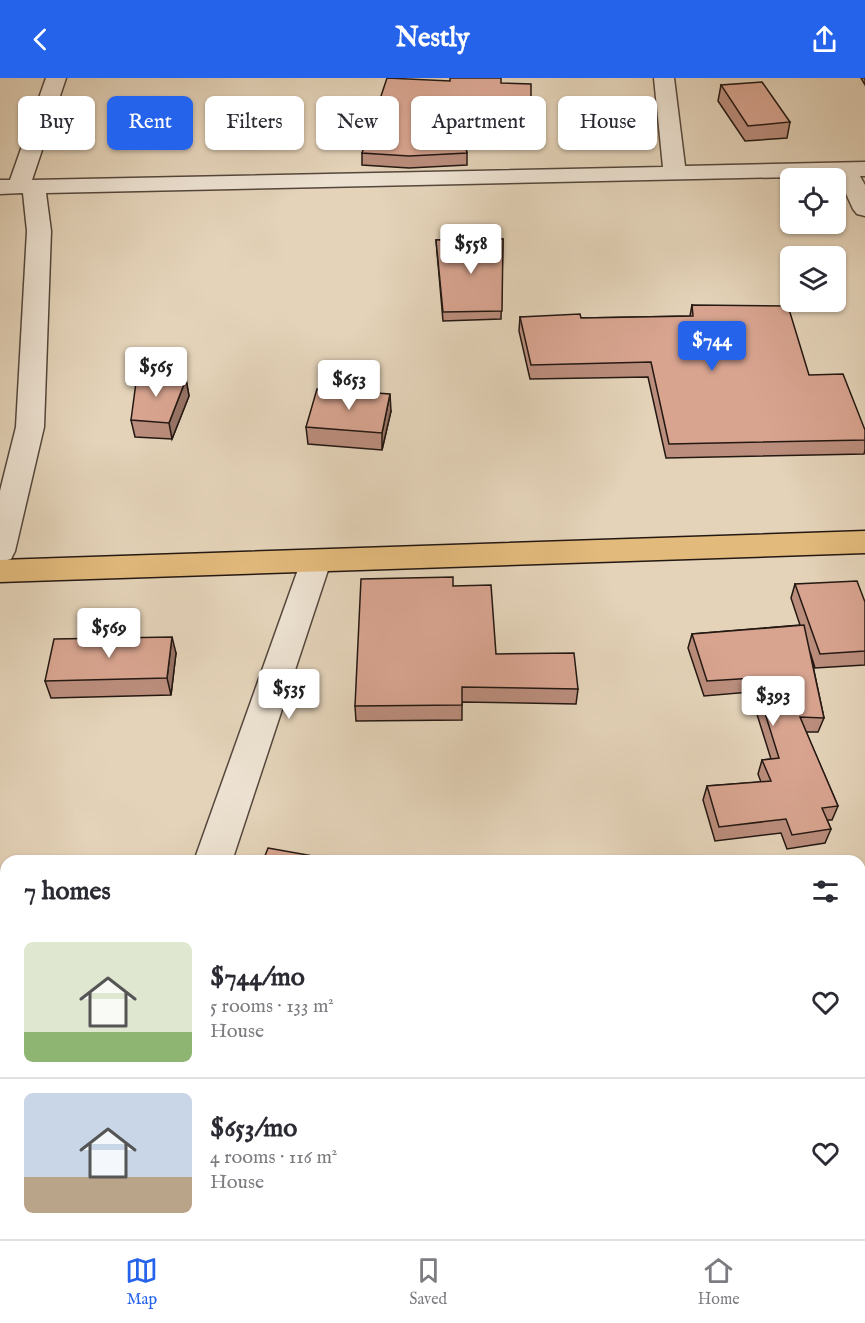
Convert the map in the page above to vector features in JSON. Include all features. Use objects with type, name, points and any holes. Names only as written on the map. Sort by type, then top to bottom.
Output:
[{"type":"main road","points":[[0,571],[865,542]]},
{"type":"street","points":[[0,551],[30,428],[39,231],[18,186],[56,78]]},
{"type":"street","points":[[664,78],[675,173]]},
{"type":"street","points":[[18,186],[855,169],[865,209]]},
{"type":"street","points":[[215,855],[316,561]]},
{"type":"building","points":[[387,78],[450,81],[450,78],[501,78],[501,83],[531,84],[531,96],[411,96],[411,150],[466,150],[467,153],[409,156],[362,153],[363,150],[399,150],[399,96],[381,96]]},
{"type":"building","points":[[762,82],[790,122],[748,126],[721,85]]},
{"type":"building","points":[[503,239],[502,311],[443,312],[436,240]]},
{"type":"building","points":[[692,305],[780,306],[780,312],[790,312],[809,375],[843,374],[865,430],[865,440],[669,444],[651,362],[531,365],[520,317],[580,314],[581,318],[693,316]]},
{"type":"building","points":[[137,375],[186,379],[169,423],[131,420]]},
{"type":"building","points":[[317,389],[390,394],[382,433],[306,427]]},
{"type":"building","points":[[453,577],[453,586],[491,585],[496,654],[574,653],[578,689],[462,687],[462,705],[355,706],[361,579]]},
{"type":"building","points":[[857,581],[865,602],[865,651],[820,654],[795,584]]},
{"type":"building","points":[[804,625],[824,718],[800,717],[838,806],[822,808],[831,829],[792,835],[786,819],[719,827],[707,786],[771,781],[762,760],[779,758],[754,678],[707,681],[692,634]]},
{"type":"building","points":[[172,637],[167,678],[45,681],[54,639]]},
{"type":"building","points":[[268,848],[307,855],[265,855]]}]
